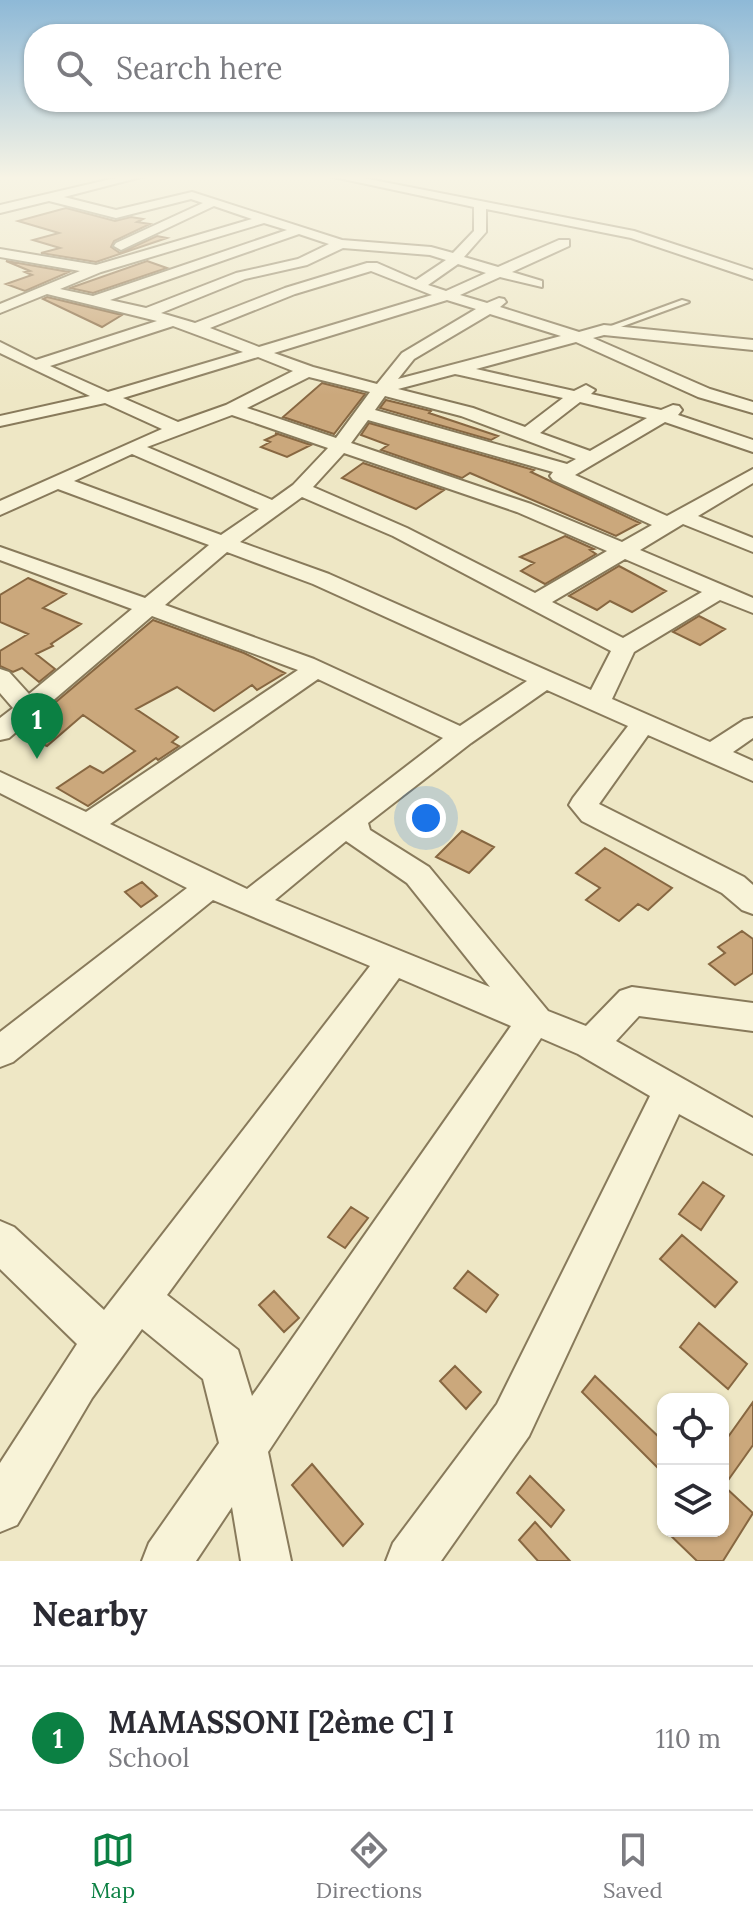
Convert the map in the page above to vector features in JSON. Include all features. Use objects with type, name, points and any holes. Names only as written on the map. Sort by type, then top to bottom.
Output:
[{"type":"street","points":[[72,264],[113,249]]},
{"type":"street","points":[[0,309],[96,269],[165,249]]},
{"type":"street","points":[[94,301],[245,249]]},
{"type":"street","points":[[147,313],[250,274],[302,262],[330,249]]},
{"type":"street","points":[[0,732],[224,543],[300,489],[339,447],[408,356],[486,307],[537,284],[431,251],[403,249]]},
{"type":"street","points":[[417,286],[464,249]]},
{"type":"street","points":[[0,421],[106,398],[448,295],[551,249]]},
{"type":"street","points":[[675,249],[753,275]]},
{"type":"street","points":[[161,250],[250,274]]},
{"type":"street","points":[[0,253],[96,269]]},
{"type":"street","points":[[196,328],[290,291],[372,266],[417,286],[576,336],[704,393],[753,408]]},
{"type":"street","points":[[42,289],[147,313],[196,328],[307,371],[382,388],[472,414],[591,458]]},
{"type":"street","points":[[0,296],[17,301]]},
{"type":"street","points":[[35,366],[172,321]]},
{"type":"street","points":[[382,388],[604,330],[753,345]]},
{"type":"street","points":[[0,347],[35,366],[178,429]]},
{"type":"street","points":[[455,369],[664,416],[753,446]]},
{"type":"street","points":[[0,509],[132,447],[232,409],[307,371]]},
{"type":"street","points":[[472,414],[513,382]]},
{"type":"street","points":[[527,434],[593,385]]},
{"type":"street","points":[[704,393],[560,476],[677,521],[753,546]]},
{"type":"street","points":[[232,409],[524,508],[753,606]]},
{"type":"street","points":[[364,413],[569,471]]},
{"type":"street","points":[[132,447],[274,508]]},
{"type":"street","points":[[537,601],[753,475]]},
{"type":"street","points":[[57,482],[321,579],[753,772]]},
{"type":"street","points":[[300,489],[400,532],[624,648]]},
{"type":"street","points":[[0,553],[316,669],[462,737]]},
{"type":"street","points":[[597,704],[624,648],[720,591]]},
{"type":"street","points":[[87,825],[178,766],[316,669]]},
{"type":"street","points":[[0,677],[28,709]]},
{"type":"street","points":[[251,903],[462,737],[545,680]]},
{"type":"street","points":[[643,724],[583,805],[592,814],[733,885],[753,902]]},
{"type":"street","points":[[712,754],[753,726]]},
{"type":"street","points":[[0,781],[210,886],[591,1044],[753,1137]]},
{"type":"street","points":[[353,820],[357,835],[418,875],[535,1019]]},
{"type":"street","points":[[0,1052],[210,886]]},
{"type":"street","points":[[0,1508],[76,1382],[393,961]]},
{"type":"street","points":[[591,1044],[632,1001],[753,1017]]},
{"type":"street","points":[[167,1561],[535,1019]]},
{"type":"street","points":[[411,1561],[513,1420],[672,1090]]},
{"type":"street","points":[[0,1241],[107,1343]]},
{"type":"street","points":[[139,1299],[222,1366],[244,1449],[266,1561]]},
{"type":"lane","points":[[604,330],[685,302]]},
{"type":"building","points":[[57,249],[114,249],[120,253],[135,249],[96,262],[41,253]]},
{"type":"building","points":[[6,261],[69,272],[25,291],[6,284],[32,275],[25,272],[30,271]]},
{"type":"building","points":[[147,261],[167,268],[93,293],[70,288]]},
{"type":"building","points":[[47,297],[122,315],[102,327],[43,299]]},
{"type":"building","points":[[322,383],[365,394],[334,434],[283,417]]},
{"type":"building","points":[[386,400],[431,411],[429,413],[498,436],[491,440],[380,408]]},
{"type":"building","points":[[369,423],[534,470],[531,472],[640,523],[616,536],[470,473],[462,478],[381,450],[388,445],[361,435]]},
{"type":"building","points":[[278,434],[311,445],[287,457],[261,447],[270,442],[265,440]]},
{"type":"building","points":[[363,463],[444,490],[416,509],[342,478]]},
{"type":"building","points":[[565,536],[594,549],[590,550],[596,554],[545,584],[521,571],[534,563],[520,557]]},
{"type":"building","points":[[619,566],[666,591],[632,612],[610,601],[597,610],[569,596]]},
{"type":"building","points":[[28,578],[66,594],[43,608],[81,624],[51,644],[53,646],[36,654],[55,669],[39,682],[22,668],[13,672],[0,666],[0,651],[28,634],[0,622],[0,595]]},
{"type":"building","points":[[699,616],[725,629],[700,645],[673,632]]},
{"type":"building","points":[[153,620],[244,653],[285,673],[257,690],[252,685],[214,711],[177,687],[136,709],[178,737],[172,742],[179,746],[158,760],[156,758],[88,806],[57,788],[90,766],[103,773],[135,751],[83,715],[47,746],[18,734]]},
{"type":"building","points":[[462,831],[494,847],[469,873],[436,857]]},
{"type":"building","points":[[605,848],[672,888],[648,910],[638,904],[619,921],[586,900],[600,888],[576,873]]},
{"type":"building","points":[[142,882],[157,896],[141,907],[125,892]]},
{"type":"building","points":[[742,931],[753,939],[753,973],[735,985],[709,964],[725,953],[718,947]]},
{"type":"building","points":[[703,1182],[724,1196],[701,1230],[679,1214]]},
{"type":"building","points":[[351,1207],[368,1218],[345,1248],[328,1237]]},
{"type":"building","points":[[682,1235],[737,1282],[715,1307],[660,1259]]},
{"type":"building","points":[[468,1271],[498,1295],[486,1312],[454,1288]]},
{"type":"building","points":[[274,1291],[299,1318],[284,1332],[259,1305]]},
{"type":"building","points":[[699,1323],[747,1364],[728,1389],[680,1347]]},
{"type":"building","points":[[455,1366],[481,1392],[466,1409],[440,1381]]},
{"type":"building","points":[[595,1376],[657,1435],[657,1467],[582,1392]]},
{"type":"building","points":[[753,1402],[753,1445],[729,1479],[729,1465],[729,1436]]},
{"type":"building","points":[[312,1464],[363,1524],[343,1546],[292,1485]]},
{"type":"building","points":[[530,1476],[564,1510],[551,1527],[517,1493]]},
{"type":"building","points":[[729,1491],[753,1513],[723,1561],[697,1561],[672,1537],[729,1537]]},
{"type":"building","points":[[535,1522],[570,1561],[538,1561],[519,1540]]},
{"type":"place","name":"MAMASSONI [2ème C] I","points":[[37,759]]}]
